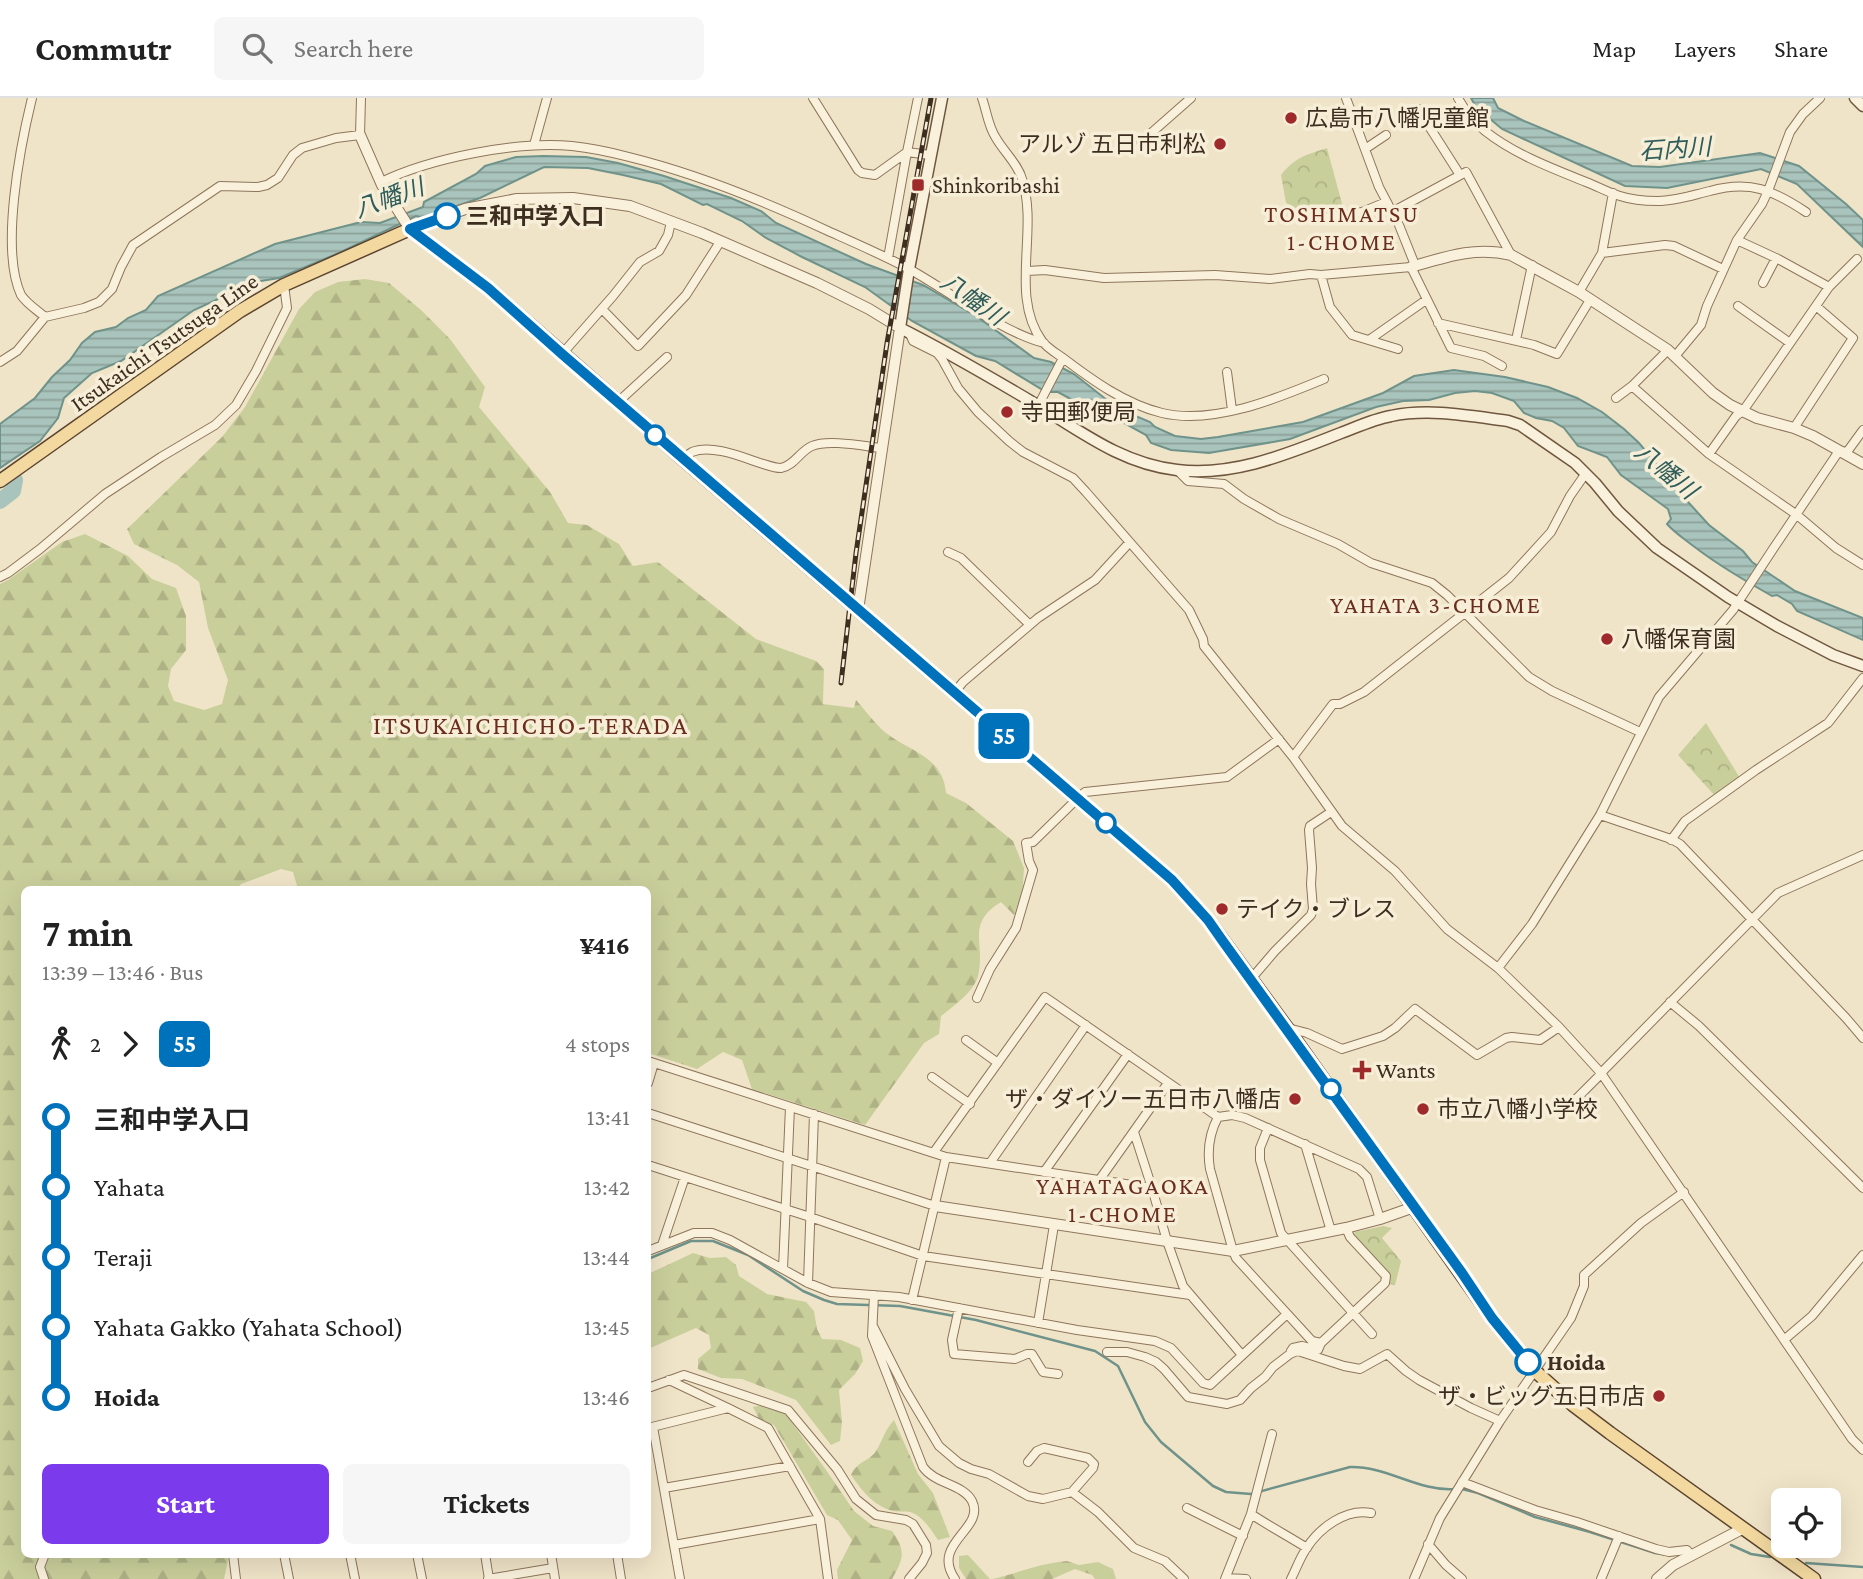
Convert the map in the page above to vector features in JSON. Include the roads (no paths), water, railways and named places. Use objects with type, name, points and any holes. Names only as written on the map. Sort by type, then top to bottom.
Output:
[{"type":"main road","points":[[942,98],[909,272],[903,327],[1039,404],[1094,441],[1141,463],[1177,470],[1211,471],[1235,468],[1284,455],[1392,416],[1427,413],[1508,421],[1520,425],[1586,473],[1618,511],[1657,548],[1728,597],[1740,601],[1777,626],[1833,655],[1863,666]]},
{"type":"main road","points":[[1855,98],[1863,106]]},
{"type":"main road","points":[[409,226],[488,288],[1172,880],[1208,920],[1492,1318],[1535,1371],[1610,1433],[1814,1579]]},
{"type":"main road","name":"Itsukaichi Tsutsuga Line","points":[[0,481],[240,310],[284,285],[409,226]]},
{"type":"street","points":[[32,98],[9,211],[8,240],[11,269],[17,287],[22,297],[45,317]]},
{"type":"street","points":[[361,98],[360,135],[381,184],[409,226],[465,209],[517,199],[573,198],[630,206],[817,283],[903,327],[913,341],[937,354],[958,388],[978,412],[1023,452],[1073,478],[1189,610],[1205,646],[1293,757],[1346,831],[1395,872],[1447,929],[1498,968],[1559,1027],[1601,1073],[1852,1438],[1863,1450]]},
{"type":"street","points":[[534,145],[547,98]]},
{"type":"street","points":[[813,98],[862,173],[875,175],[907,152],[930,155]]},
{"type":"street","points":[[888,258],[918,98]]},
{"type":"street","points":[[982,98],[993,133],[1022,177],[1029,212],[1026,298],[1031,318],[1044,344],[1062,360],[1120,396],[1152,410],[1187,416],[1231,410],[1277,398],[1324,379]]},
{"type":"street","points":[[1142,142],[1191,98]]},
{"type":"street","points":[[1346,98],[1379,187],[1405,238],[1426,300],[1451,348],[1484,356],[1502,366]]},
{"type":"street","points":[[1458,98],[1471,118],[1492,136],[1541,163],[1613,193],[1639,200],[1656,201],[1688,197],[1728,186],[1752,187],[1769,189],[1806,212]]},
{"type":"street","points":[[1616,398],[1699,330],[1723,269],[1737,240],[1762,204],[1796,123],[1819,98]]},
{"type":"street","points":[[1419,109],[1460,175]]},
{"type":"street","points":[[1429,126],[1456,109]]},
{"type":"street","points":[[0,362],[17,351],[45,317],[99,302],[112,289],[133,245],[220,186],[267,185],[278,178],[293,155],[302,148],[336,138],[360,135]]},
{"type":"street","points":[[1365,149],[1386,135]]},
{"type":"street","points":[[381,184],[397,174],[488,151],[534,145],[600,150],[680,171],[778,208],[888,258],[985,315],[1044,344]]},
{"type":"street","points":[[1392,212],[1466,172],[1511,255]]},
{"type":"street","points":[[1578,292],[1602,253],[1613,193]]},
{"type":"street","points":[[1319,219],[1362,212],[1387,202]]},
{"type":"street","points":[[562,354],[640,262],[659,251],[668,235],[671,222]]},
{"type":"street","points":[[1737,240],[1829,287]]},
{"type":"street","points":[[602,309],[638,346],[686,295],[720,242]]},
{"type":"street","points":[[1602,253],[1674,246],[1723,269]]},
{"type":"street","points":[[1027,271],[1045,270],[1104,278],[1215,275],[1269,279],[1413,266],[1473,251],[1500,252],[1532,265],[1672,352],[1713,393],[1730,405],[1757,418],[1813,436],[1863,464]]},
{"type":"street","points":[[1763,283],[1776,258]]},
{"type":"street","points":[[1709,454],[1743,411],[1829,287],[1857,259]]},
{"type":"street","points":[[1516,340],[1532,265]]},
{"type":"street","points":[[1321,275],[1330,307],[1352,335],[1398,349]]},
{"type":"street","points":[[0,577],[40,550],[105,494],[215,425],[236,405],[287,307],[284,285]]},
{"type":"street","points":[[1370,340],[1426,300]]},
{"type":"street","points":[[1438,323],[1516,340],[1557,354],[1590,300]]},
{"type":"street","points":[[1738,306],[1790,343]]},
{"type":"street","points":[[1794,428],[1853,338],[1816,306]]},
{"type":"street","points":[[858,610],[881,448],[903,327]]},
{"type":"street","points":[[618,402],[667,357]]},
{"type":"street","points":[[1039,404],[1062,360]]},
{"type":"street","points":[[1227,372],[1231,410]]},
{"type":"street","points":[[1632,386],[1709,454],[1863,565]]},
{"type":"street","points":[[1839,451],[1847,452],[1863,430]]},
{"type":"street","points":[[683,459],[692,452],[709,450],[782,468],[790,465],[814,444],[881,448]]},
{"type":"street","points":[[1498,968],[1532,924],[1600,815],[1659,697],[1740,601],[1839,451]]},
{"type":"street","points":[[1177,470],[1188,481],[1224,484],[1279,520],[1338,544],[1371,562],[1432,583],[1529,677],[1552,691],[1640,732]]},
{"type":"street","points":[[1293,757],[1333,704],[1340,704],[1364,692],[1509,578],[1548,537],[1586,473]]},
{"type":"street","points":[[954,693],[963,682],[1030,625],[1095,580],[1129,543]]},
{"type":"street","points":[[948,552],[961,558],[1030,625]]},
{"type":"street","points":[[1671,840],[1685,821],[1828,723],[1863,678]]},
{"type":"street","points":[[977,998],[990,969],[1016,928],[1032,870],[1026,844],[1033,842],[1085,792],[1227,777],[1279,739]]},
{"type":"street","points":[[1251,979],[1311,915],[1313,909],[1309,830],[1310,826],[1331,812]]},
{"type":"street","points":[[1600,815],[1680,844],[1863,1038]]},
{"type":"street","points":[[1574,1101],[1770,899],[1786,888],[1863,855]]},
{"type":"street","points":[[934,1153],[1045,997],[1218,1118],[1238,1116],[1352,1164],[1363,1172],[1380,1219]]},
{"type":"street","points":[[1671,1002],[1715,1041],[1863,1188]]},
{"type":"street","points":[[1287,1028],[1307,1033],[1342,1049],[1383,1037],[1415,1009],[1477,1055],[1506,1038],[1540,1040],[1559,1027]]},
{"type":"street","points":[[990,1163],[1086,1025]]},
{"type":"street","points":[[966,1040],[998,1063]]},
{"type":"street","points":[[1044,1172],[1128,1054]]},
{"type":"street","points":[[651,1062],[946,1157],[1152,1188]]},
{"type":"street","points":[[932,1077],[970,1104]]},
{"type":"street","points":[[1100,1180],[1168,1083]]},
{"type":"street","points":[[783,1269],[790,1107]]},
{"type":"street","points":[[651,1114],[934,1206],[1233,1251],[1346,1228],[1414,1207]]},
{"type":"street","points":[[808,1283],[814,1114]]},
{"type":"street","points":[[1218,1118],[1211,1133],[1208,1158],[1236,1258],[1312,1341],[1321,1343]]},
{"type":"street","points":[[1268,1128],[1260,1148],[1260,1160],[1281,1233],[1372,1334]]},
{"type":"street","points":[[1134,1132],[1167,1241],[1184,1286],[1242,1355]]},
{"type":"street","points":[[1305,1144],[1331,1231]]},
{"type":"street","points":[[912,1300],[946,1157]]},
{"type":"street","points":[[651,1166],[923,1255],[1190,1295]]},
{"type":"street","points":[[662,1245],[685,1177]]},
{"type":"street","points":[[1414,1579],[1440,1518],[1500,1420],[1572,1318],[1584,1286],[1584,1275],[1641,1223],[1684,1192]]},
{"type":"street","points":[[1038,1323],[1054,1225]]},
{"type":"street","points":[[1290,1354],[1293,1348],[1299,1346],[1318,1350],[1321,1343],[1385,1283],[1386,1276],[1350,1237],[1346,1228]]},
{"type":"street","points":[[651,1250],[694,1233],[712,1233],[730,1240],[808,1283],[831,1292],[912,1300],[959,1310],[1146,1339],[1171,1348],[1203,1384],[1210,1385],[1287,1314]]},
{"type":"street","points":[[1785,1339],[1812,1316],[1863,1255]]},
{"type":"street","points":[[874,1297],[872,1336],[923,1467],[933,1477],[966,1494],[973,1504],[973,1518],[948,1555],[949,1570],[955,1579]]},
{"type":"street","points":[[959,1310],[952,1340],[954,1354],[1008,1359],[1032,1354],[1043,1372],[1058,1374]]},
{"type":"street","points":[[873,1326],[905,1389],[939,1446],[959,1463],[989,1474],[1028,1496],[1043,1499],[1072,1492],[1094,1464],[1091,1460],[1044,1448],[1037,1451],[1028,1462]]},
{"type":"street","points":[[1107,1352],[1127,1352],[1145,1357],[1164,1369],[1188,1396],[1227,1404],[1240,1400],[1273,1367],[1297,1351],[1360,1369],[1387,1354],[1419,1380],[1500,1420]]},
{"type":"street","points":[[651,1387],[684,1375],[788,1409],[837,1469],[856,1499],[876,1515],[906,1520],[913,1524],[926,1545],[927,1553],[909,1579]]},
{"type":"street","points":[[669,1380],[768,1427],[820,1519],[828,1578],[818,1579]]},
{"type":"street","points":[[651,1428],[728,1408]]},
{"type":"street","points":[[651,1432],[680,1579]]},
{"type":"street","points":[[1246,1579],[1226,1578],[1251,1514],[1272,1434]]},
{"type":"street","points":[[664,1488],[790,1466]]},
{"type":"street","points":[[1459,1487],[1618,1539],[1669,1552],[1687,1550],[1691,1555]]},
{"type":"street","points":[[1072,1492],[1098,1512],[1135,1548],[1165,1561],[1184,1579]]},
{"type":"street","points":[[1187,1508],[1243,1535]]},
{"type":"street","points":[[1291,1579],[1307,1548],[1329,1525],[1358,1511],[1371,1513]]},
{"type":"street","points":[[1251,1514],[1307,1548]]},
{"type":"street","points":[[674,1545],[820,1519]]},
{"type":"street","points":[[1657,1579],[1664,1571],[1691,1555],[1742,1529]]},
{"type":"street","points":[[1601,1579],[1618,1539]]},
{"type":"street","points":[[1428,1544],[1462,1579]]},
{"type":"street","points":[[43,1558],[40,1567],[44,1579]]},
{"type":"street","points":[[233,1558],[236,1579]]},
{"type":"street","points":[[285,1558],[289,1579]]},
{"type":"street","points":[[352,1558],[355,1579]]},
{"type":"street","points":[[418,1558],[422,1579]]},
{"type":"street","points":[[485,1558],[488,1579],[553,1568]]},
{"type":"street","points":[[552,1558],[555,1579]]},
{"type":"street","points":[[618,1558],[621,1579]]},
{"type":"water","points":[[1471,98],[1493,98],[1498,108],[1524,121],[1632,166],[1660,167],[1760,153],[1799,166],[1863,220],[1863,247],[1797,184],[1761,169],[1667,188],[1625,186],[1502,129],[1476,107]]},
{"type":"water","points":[[516,157],[586,157],[618,163],[731,198],[761,211],[776,223],[866,264],[923,285],[976,316],[1034,358],[1051,362],[1074,374],[1117,408],[1175,436],[1201,439],[1303,422],[1383,393],[1414,376],[1454,370],[1505,377],[1548,387],[1577,398],[1624,429],[1709,525],[1743,551],[1752,562],[1795,591],[1863,618],[1863,640],[1797,611],[1792,604],[1777,595],[1772,596],[1712,559],[1670,527],[1667,524],[1671,519],[1668,509],[1621,475],[1607,457],[1578,446],[1564,428],[1552,421],[1524,413],[1514,401],[1492,393],[1455,393],[1429,400],[1403,401],[1376,407],[1290,439],[1209,453],[1171,450],[1151,443],[1146,435],[1097,408],[1078,403],[1058,392],[1046,392],[995,361],[976,356],[912,321],[865,287],[802,257],[766,238],[742,221],[707,204],[703,205],[661,184],[588,168],[544,167],[480,198],[422,218],[416,216],[339,253],[279,278],[255,282],[194,310],[121,361],[92,373],[64,398],[58,418],[40,441],[0,468],[0,424],[35,398],[82,343],[95,332],[116,327],[146,310],[158,296],[275,244],[361,222],[380,223],[423,207],[424,202],[476,174],[485,166]]},
{"type":"waterway","points":[[0,501],[13,491],[15,480]]},
{"type":"waterway","points":[[651,1258],[691,1241],[713,1241],[748,1255],[803,1291],[837,1304],[900,1306],[976,1320],[1095,1351],[1118,1366],[1145,1422],[1161,1442],[1213,1486],[1226,1492],[1251,1494],[1350,1467],[1377,1470],[1429,1487],[1455,1489]]},
{"type":"waterway","points":[[1462,1489],[1535,1517],[1668,1555]]},
{"type":"waterway","points":[[1731,1545],[1751,1554],[1770,1557]]},
{"type":"waterway","points":[[1806,1563],[1863,1567]]},
{"type":"railway","points":[[841,683],[856,553],[887,343],[931,98]]},
{"type":"place","name":"広島市八幡児童館","points":[[1291,118]]},
{"type":"place","name":"アルゾ 五日市利松","points":[[1220,144]]},
{"type":"place","name":"Shinkoribashi","points":[[918,185]]},
{"type":"place","name":"三和中学入口","points":[[447,216]]},
{"type":"place","name":"寺田郵便局","points":[[1007,412]]},
{"type":"place","name":"八幡保育園","points":[[1607,639]]},
{"type":"place","name":"テイク・ブレス","points":[[1222,909]]},
{"type":"place","name":"Wants","points":[[1362,1070]]},
{"type":"place","name":"ザ・ダイソー五日市八幡店","points":[[1295,1099]]},
{"type":"place","name":"市立八幡小学校","points":[[1423,1109]]},
{"type":"place","name":"Hoida","points":[[1528,1362]]},
{"type":"place","name":"ザ・ビッグ五日市店","points":[[1659,1396]]},
{"type":"district","name":"TOSHIMATSU 1-CHOME","points":[[1342,228]]},
{"type":"district","name":"YAHATA 3-CHOME","points":[[1436,605]]},
{"type":"district","name":"ITSUKAICHICHO-TERADA","points":[[531,725]]},
{"type":"district","name":"YAHATAGAOKA 1-CHOME","points":[[1123,1200]]},
{"type":"water label","name":"石内川","points":[[1675,149]]},
{"type":"water label","name":"八幡川","points":[[389,198]]},
{"type":"water label","name":"八幡川","points":[[973,299]]},
{"type":"water label","name":"八幡川","points":[[1666,471]]}]
